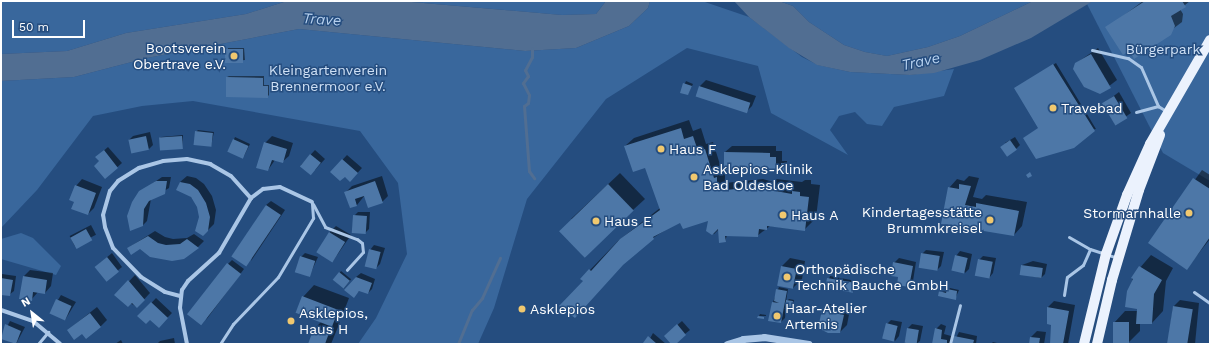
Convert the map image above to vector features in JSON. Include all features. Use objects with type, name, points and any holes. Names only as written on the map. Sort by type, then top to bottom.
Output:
[{"type":"main road","points":[[1084,344],[1106,254],[1137,172],[1168,113],[1210,41]]},
{"type":"main road","points":[[1097,344],[1119,258],[1139,190],[1168,113]]},
{"type":"street","points":[[180,296],[165,292],[141,277],[113,248],[105,227],[103,215],[110,191],[118,181],[139,168],[163,161],[187,159],[210,164],[231,176],[251,198]]},
{"type":"street","points":[[186,344],[180,296],[188,281],[219,253],[251,198],[263,189],[280,186],[312,202]]},
{"type":"street","points":[[1,310],[23,316],[48,332],[60,344]]},
{"type":"street","points":[[727,344],[743,339],[764,337],[808,344]]},
{"type":"lane","points":[[1092,50],[1128,58],[1141,67],[1158,106],[1168,113]]},
{"type":"lane","points":[[1136,112],[1158,106]]},
{"type":"lane","points":[[312,202],[325,227],[357,239],[362,243],[363,252],[347,270]]},
{"type":"lane","points":[[220,344],[233,324],[278,276],[312,218],[312,202]]},
{"type":"lane","points":[[1069,237],[1090,249],[1119,258]]},
{"type":"lane","points":[[1064,295],[1067,277],[1083,265],[1090,249]]},
{"type":"lane","points":[[1194,292],[1210,303]]},
{"type":"lane","points":[[950,344],[960,305]]},
{"type":"lane","points":[[38,344],[48,332]]},
{"type":"green space","points":[[1,1],[287,1],[246,14],[126,33],[67,51],[1,54]]},
{"type":"green space","points":[[400,1],[606,1],[596,14],[562,15]]},
{"type":"green space","name":"Kleingartenverein Brennermoor e.V.","points":[[650,1],[702,1],[749,17],[802,57],[818,65],[850,72],[910,75],[954,69],[944,96],[894,107],[882,126],[867,124],[855,112],[839,116],[830,130],[848,155],[771,113],[758,66],[687,48],[606,99],[527,199],[494,308],[478,344],[358,344],[376,318],[407,254],[398,183],[360,131],[193,101],[142,106],[93,116],[37,190],[1,228],[1,81],[74,77],[147,58],[299,29],[525,51],[576,48],[629,26],[648,8]]},
{"type":"green space","points":[[779,1],[1033,1],[960,36],[928,47],[887,56],[865,52],[844,45],[809,22],[793,6]]},
{"type":"green space","name":"Bürgerpark","points":[[1093,1],[1210,1],[1210,181],[1163,153],[1087,4]]},
{"type":"green space","points":[[21,233],[33,238],[61,266],[56,275],[1,259],[1,239]]},
{"type":"water","name":"Trave","points":[[287,1],[400,1],[562,15],[596,14],[606,1],[650,1],[648,8],[629,26],[576,48],[525,51],[299,29],[147,58],[74,77],[1,81],[1,54],[67,51],[126,33],[246,14]]},
{"type":"water","name":"Trave","points":[[734,1],[779,1],[793,6],[809,22],[844,45],[865,52],[887,56],[928,47],[960,36],[1033,1],[1093,1],[1031,38],[980,60],[934,73],[910,75],[850,72],[817,65],[789,48],[749,17]]},
{"type":"building","points":[[1145,1],[1182,1],[1186,7],[1171,16],[1175,26],[1171,35],[1134,59],[1129,51],[1123,55],[1105,27]]},
{"type":"building","name":"Bootsverein Obertrave e.V.","points":[[225,49],[243,49],[243,63],[225,63]]},
{"type":"building","points":[[1091,54],[1111,88],[1100,94],[1084,87],[1073,69],[1075,63]]},
{"type":"building","name":"Travebad","points":[[1053,64],[1095,131],[1074,148],[1036,159],[1023,138],[1038,128],[1014,88]]},
{"type":"building","points":[[226,77],[263,78],[263,86],[268,86],[268,98],[226,97]]},
{"type":"building","points":[[683,83],[692,86],[688,95],[680,93]]},
{"type":"building","points":[[699,86],[750,103],[747,113],[696,96]]},
{"type":"building","points":[[1114,96],[1127,118],[1115,125],[1102,103]]},
{"type":"building","points":[[681,128],[684,139],[693,136],[698,151],[705,149],[714,178],[717,177],[717,191],[754,187],[792,194],[792,191],[800,192],[800,196],[809,197],[805,231],[767,226],[767,230],[759,229],[758,237],[725,236],[726,242],[719,243],[718,229],[712,235],[706,231],[708,221],[683,229],[680,223],[653,237],[654,239],[623,265],[575,318],[559,306],[583,281],[580,279],[589,269],[591,271],[620,239],[660,210],[645,168],[633,172],[624,146]]},
{"type":"building","points":[[195,131],[213,133],[211,147],[194,145]]},
{"type":"building","points":[[146,136],[149,150],[131,153],[128,140]]},
{"type":"building","points":[[182,136],[183,149],[160,151],[159,138]]},
{"type":"building","points":[[233,139],[249,146],[243,159],[227,152]]},
{"type":"building","points":[[1010,140],[1017,150],[1007,157],[1000,147]]},
{"type":"building","points":[[264,142],[287,149],[283,163],[272,160],[268,171],[256,168]]},
{"type":"building","points":[[104,150],[118,168],[105,179],[94,166],[99,161],[95,157]]},
{"type":"building","points":[[724,152],[770,153],[770,157],[776,157],[776,172],[724,170]]},
{"type":"building","points":[[310,154],[321,163],[311,175],[300,166]]},
{"type":"building","points":[[342,159],[358,173],[350,182],[345,177],[340,181],[330,172]]},
{"type":"building","points":[[781,163],[786,163],[786,174],[781,174]]},
{"type":"building","points":[[1030,172],[1032,176],[1028,178],[1026,175]]},
{"type":"building","name":"Stormarnhalle","points":[[1193,178],[1210,189],[1210,237],[1187,270],[1148,243]]},
{"type":"building","points":[[156,181],[167,181],[165,194],[149,201],[144,209],[143,226],[130,231],[127,216],[132,202],[139,191]]},
{"type":"building","points":[[375,181],[383,203],[368,208],[364,196],[355,199],[357,206],[350,208],[344,192]]},
{"type":"building","points":[[180,182],[190,184],[198,190],[206,203],[210,217],[208,231],[203,236],[195,231],[199,217],[197,207],[191,197],[176,190]]},
{"type":"building","name":"Haus E","points":[[608,184],[634,211],[585,258],[559,231]]},
{"type":"building","points":[[959,184],[971,186],[965,205],[976,207],[976,203],[1019,211],[1014,236],[941,224],[948,187],[959,189]]},
{"type":"building","points":[[75,185],[96,193],[88,215],[71,209],[74,202],[69,200]]},
{"type":"building","points":[[266,205],[281,215],[246,266],[231,256]]},
{"type":"building","points":[[353,215],[367,216],[366,234],[352,233]]},
{"type":"building","points":[[86,229],[92,240],[77,249],[70,238]]},
{"type":"building","points":[[329,232],[345,242],[332,262],[316,252]]},
{"type":"building","points":[[148,236],[158,243],[166,245],[180,244],[187,239],[199,248],[184,259],[172,261],[150,257],[140,249],[131,255],[127,248]]},
{"type":"building","points":[[369,249],[381,252],[376,269],[365,266]]},
{"type":"building","points":[[921,253],[940,256],[937,271],[919,268]]},
{"type":"building","points":[[955,255],[968,258],[964,274],[951,271]]},
{"type":"building","points":[[300,256],[315,261],[310,277],[295,272]]},
{"type":"building","points":[[107,257],[119,272],[107,282],[95,267]]},
{"type":"building","points":[[978,259],[993,262],[989,279],[975,276]]},
{"type":"building","points":[[893,262],[913,266],[909,287],[897,285],[898,277],[891,276]]},
{"type":"building","points":[[227,263],[241,274],[201,325],[187,314]]},
{"type":"building","points":[[1021,265],[1043,268],[1041,278],[1020,275]]},
{"type":"building","name":"Orthopädische Technik Bauche GmbH","points":[[781,266],[797,269],[793,289],[777,286]]},
{"type":"building","points":[[1139,266],[1162,280],[1154,294],[1152,324],[1136,324],[1137,309],[1125,307],[1127,291],[1133,279],[1131,278]]},
{"type":"building","points":[[339,272],[350,281],[344,289],[333,280]]},
{"type":"building","points":[[23,276],[47,280],[45,294],[33,292],[32,301],[19,299]]},
{"type":"building","points":[[356,277],[372,283],[368,294],[359,291],[354,298],[344,290]]},
{"type":"building","points":[[1,278],[13,280],[10,296],[1,295]]},
{"type":"building","points":[[827,278],[855,283],[853,293],[825,288]]},
{"type":"building","points":[[128,280],[145,300],[137,308],[132,303],[128,307],[114,295]]},
{"type":"building","points":[[776,289],[787,291],[781,323],[768,321],[772,302],[779,303],[774,301]]},
{"type":"building","points":[[947,289],[957,291],[956,300],[938,296],[939,291],[946,293]]},
{"type":"building","points":[[302,296],[338,310],[332,327],[296,313]]},
{"type":"building","points":[[56,299],[72,306],[65,321],[49,314]]},
{"type":"building","points":[[786,300],[793,301],[792,310],[785,309]]},
{"type":"building","points":[[151,302],[168,318],[159,328],[150,320],[146,324],[137,316]]},
{"type":"building","points":[[1173,306],[1193,309],[1187,344],[1167,344]]},
{"type":"building","points":[[1047,307],[1069,311],[1063,344],[1050,344],[1051,325],[1047,324]]},
{"type":"building","points":[[822,310],[844,315],[840,333],[828,333],[818,328]]},
{"type":"building","points":[[90,313],[101,327],[86,339],[82,334],[74,340],[67,330]]},
{"type":"building","points":[[758,316],[764,317],[764,319],[757,318]]},
{"type":"building","points":[[1113,322],[1129,322],[1129,344],[1113,344]]},
{"type":"building","points":[[886,323],[898,326],[894,341],[882,339]]},
{"type":"building","points":[[5,324],[21,331],[16,344],[1,339]]},
{"type":"building","points":[[677,324],[686,335],[676,344],[671,344],[664,336]]},
{"type":"building","points":[[314,328],[329,333],[325,344],[308,344]]},
{"type":"building","points":[[907,328],[919,330],[917,344],[905,343]]},
{"type":"building","points":[[935,328],[942,330],[941,339],[947,340],[947,344],[932,344]]},
{"type":"building","points":[[648,336],[657,344],[643,343]]},
{"type":"building","points":[[954,336],[974,340],[973,344],[952,344]]},
{"type":"building","points":[[1030,337],[1040,338],[1039,344],[1029,344]]},
{"type":"waterway","points":[[532,48],[532,57],[525,70],[528,76],[523,83],[529,95],[528,103],[524,106],[529,171],[534,178]]},
{"type":"waterway","points":[[458,344],[472,310],[482,298],[500,258]]},
{"type":"place","name":"Bootsverein Obertrave e.V.","points":[[234,56]]},
{"type":"place","name":"Travebad","points":[[1053,108]]},
{"type":"place","name":"Haus F","points":[[661,149]]},
{"type":"place","name":"Asklepios-Klinik Bad Oldesloe","points":[[694,177]]},
{"type":"place","name":"Stormarnhalle","points":[[1189,213]]},
{"type":"place","name":"Haus A","points":[[783,215]]},
{"type":"place","name":"Kindertagesstätte Brummkreisel","points":[[990,220]]},
{"type":"place","name":"Haus E","points":[[596,221]]},
{"type":"place","name":"Orthopädische Technik Bauche GmbH","points":[[787,277]]},
{"type":"place","name":"Asklepios","points":[[522,309]]},
{"type":"place","name":"Haar-Atelier Artemis","points":[[777,316]]},
{"type":"place","name":"Asklepios, Haus H","points":[[291,321]]}]
